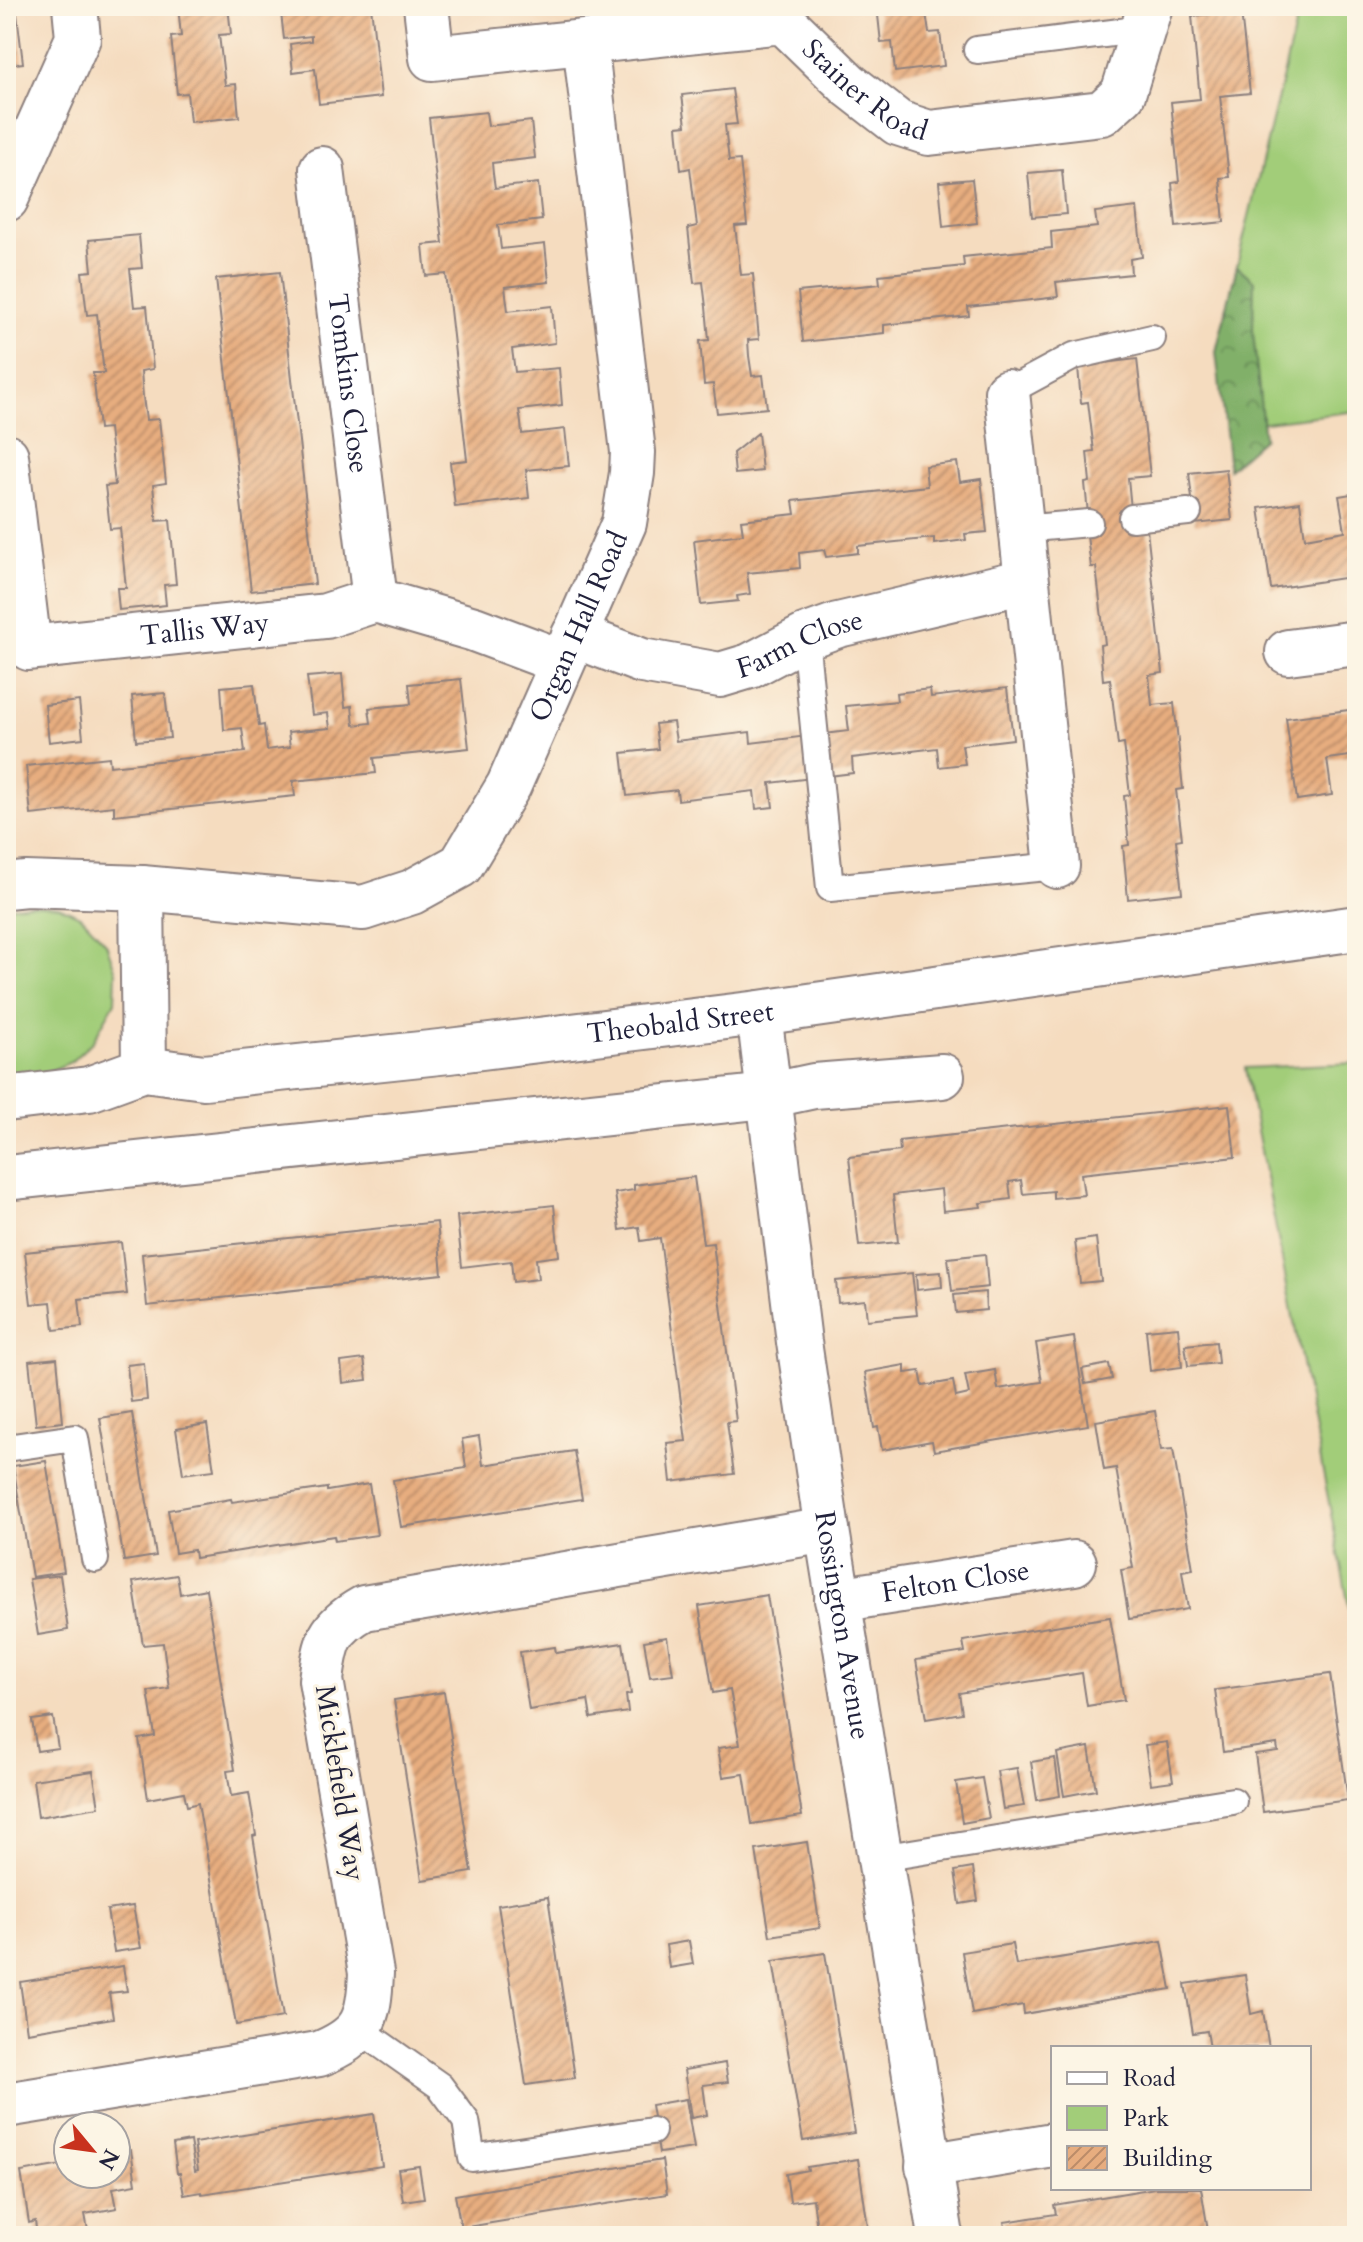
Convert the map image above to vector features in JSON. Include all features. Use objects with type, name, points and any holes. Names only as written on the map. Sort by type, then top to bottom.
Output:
[{"type":"street","points":[[6,199],[78,38],[75,6]]},
{"type":"street","name":"Stainer Road","points":[[426,6],[432,58],[585,42],[782,13],[849,85],[898,123],[929,133],[1102,113],[1123,94],[1147,17]]},
{"type":"street","name":"Organ Hall Road","points":[[6,886],[142,888],[363,908],[412,892],[461,865],[509,785],[624,523],[632,473],[633,452],[585,42]]},
{"type":"street","name":"Tomkins Close","points":[[322,169],[375,600]]},
{"type":"street","points":[[1007,392],[1057,866]]},
{"type":"street","name":"Tallis Way","points":[[6,456],[29,648],[326,616],[375,600]]},
{"type":"street","name":"Farm Close","points":[[568,648],[720,675],[750,666],[805,637],[838,625],[1026,581]]},
{"type":"street","points":[[375,600],[474,629],[568,648]]},
{"type":"street","points":[[1288,652],[1357,643]]},
{"type":"street","points":[[142,888],[144,1069]]},
{"type":"street","name":"Theobald Street","points":[[6,1099],[89,1089],[144,1069],[204,1077],[449,1051],[759,1013],[1357,928]]},
{"type":"street","name":"Rossington Avenue","points":[[759,1013],[799,1342],[837,1600],[941,2236]]},
{"type":"street","points":[[6,1178],[767,1096],[814,1086],[942,1076]]},
{"type":"street","name":"Micklefield Way","points":[[359,2029],[369,2004],[371,1973],[321,1680],[326,1647],[342,1620],[364,1608],[827,1530]]},
{"type":"street","name":"Felton Close","points":[[837,1600],[1074,1563]]},
{"type":"street","points":[[6,2105],[319,2054],[341,2045],[359,2029]]},
{"type":"street","points":[[928,2166],[1051,2145]]},
{"type":"lane","points":[[977,50],[1147,17]]},
{"type":"lane","points":[[1007,392],[1074,356],[1152,338]]},
{"type":"lane","points":[[1132,518],[1188,512]]},
{"type":"lane","points":[[1021,529],[1089,523]]},
{"type":"lane","points":[[805,637],[830,888],[1057,866]]},
{"type":"lane","points":[[6,1448],[75,1438],[95,1559]]},
{"type":"lane","points":[[880,1858],[1233,1801]]},
{"type":"lane","points":[[359,2029],[440,2086],[466,2121],[472,2158],[652,2131]]},
{"type":"green space","points":[[1300,6],[1357,6],[1357,411],[1249,424],[1216,352]]},
{"type":"green space","points":[[1237,266],[1254,281],[1253,332],[1264,438],[1229,469],[1216,352]]},
{"type":"green space","points":[[30,904],[59,906],[82,917],[106,943],[116,972],[115,1002],[93,1041],[71,1062],[36,1077],[6,1080],[6,907]]},
{"type":"green space","points":[[1357,1063],[1357,1648],[1245,1068]]},
{"type":"building","points":[[6,6],[16,6],[23,63],[6,65]]},
{"type":"building","points":[[178,6],[228,6],[231,34],[219,35],[225,85],[236,84],[239,117],[190,122],[187,93],[177,94],[171,37],[181,36]]},
{"type":"building","points":[[308,6],[371,6],[381,97],[319,104],[315,69],[293,72],[290,44],[311,41],[311,36],[284,39],[281,13],[308,10]]},
{"type":"building","points":[[877,6],[925,6],[929,33],[940,32],[944,66],[895,72],[892,42],[881,43]]},
{"type":"building","points":[[1219,6],[1271,8],[1241,12],[1250,93],[1220,96],[1229,177],[1220,178],[1224,222],[1176,227],[1172,183],[1179,182],[1171,102],[1200,99],[1192,16],[1220,13]]},
{"type":"building","points":[[732,89],[737,124],[725,125],[727,144],[729,161],[740,160],[747,225],[735,226],[741,275],[753,274],[759,339],[748,340],[749,356],[752,376],[763,375],[767,408],[717,413],[713,384],[704,385],[700,341],[709,340],[706,307],[703,282],[694,283],[688,228],[697,226],[690,168],[681,170],[677,126],[686,125],[682,95]]},
{"type":"building","points":[[486,112],[488,126],[531,121],[535,158],[492,163],[493,174],[495,188],[538,183],[542,220],[498,225],[501,249],[545,244],[549,282],[505,287],[508,311],[552,306],[555,343],[512,349],[515,372],[559,368],[562,405],[519,410],[522,434],[565,429],[569,466],[526,470],[529,498],[455,507],[450,462],[467,460],[446,274],[426,276],[423,245],[443,243],[429,118]]},
{"type":"building","points":[[1062,170],[1066,214],[1032,217],[1028,173]]},
{"type":"building","points":[[972,179],[977,223],[943,227],[939,182]]},
{"type":"building","points":[[1137,207],[1142,257],[1130,259],[1131,274],[1056,282],[1058,297],[968,307],[969,316],[884,325],[884,333],[803,342],[798,292],[880,284],[879,275],[964,266],[963,257],[1052,248],[1051,232],[1097,227],[1095,212]]},
{"type":"building","points":[[139,235],[142,268],[130,269],[134,307],[147,306],[153,369],[141,371],[143,397],[146,420],[159,419],[166,483],[153,485],[155,505],[157,521],[170,520],[176,584],[164,585],[166,605],[119,610],[117,588],[126,588],[120,528],[110,529],[105,486],[115,485],[109,428],[99,429],[93,373],[104,373],[97,314],[87,315],[82,272],[92,271],[89,240]]},
{"type":"building","points":[[280,272],[315,584],[251,591],[216,279]]},
{"type":"building","points":[[1137,359],[1150,476],[1128,478],[1133,530],[1147,529],[1163,673],[1149,675],[1152,705],[1174,703],[1183,789],[1176,790],[1182,839],[1176,840],[1182,893],[1128,899],[1123,846],[1129,845],[1124,796],[1130,795],[1124,744],[1118,745],[1110,679],[1103,680],[1100,645],[1105,644],[1096,567],[1091,567],[1087,536],[1090,535],[1085,483],[1090,482],[1087,452],[1094,451],[1088,402],[1081,403],[1078,366]]},
{"type":"building","points":[[758,433],[762,471],[735,474],[733,453]]},
{"type":"building","points":[[957,462],[960,482],[981,479],[987,532],[965,534],[966,540],[934,544],[934,538],[858,546],[858,553],[826,557],[824,550],[799,553],[800,568],[747,573],[750,594],[737,596],[738,601],[701,605],[694,540],[743,534],[741,520],[795,514],[793,501],[927,486],[925,466]]},
{"type":"building","points":[[1226,469],[1232,520],[1195,524],[1189,473]]},
{"type":"building","points":[[1357,493],[1357,576],[1271,589],[1259,508],[1300,502],[1305,538],[1345,531],[1339,496]]},
{"type":"building","points":[[342,674],[345,707],[352,706],[354,725],[371,723],[369,708],[411,704],[409,684],[461,679],[469,748],[374,758],[376,773],[293,781],[295,796],[114,815],[114,806],[31,815],[26,766],[109,757],[110,766],[245,752],[242,728],[224,730],[221,687],[254,684],[259,726],[264,725],[267,750],[290,747],[288,732],[330,728],[328,713],[312,715],[307,677]]},
{"type":"building","points":[[1007,688],[1013,739],[962,745],[965,764],[939,767],[937,748],[852,758],[853,773],[770,783],[773,807],[756,809],[754,791],[678,800],[677,790],[627,796],[622,753],[658,749],[655,724],[673,722],[676,741],[750,732],[751,743],[849,731],[846,706],[897,701],[896,693],[930,689],[931,697]]},
{"type":"building","points":[[165,693],[170,738],[136,741],[132,696]]},
{"type":"building","points":[[79,701],[83,738],[49,742],[45,705]]},
{"type":"building","points":[[1357,709],[1357,755],[1327,759],[1332,795],[1297,800],[1286,718]]},
{"type":"building","points":[[8,762],[12,801],[6,801]]},
{"type":"building","points":[[1229,1105],[1235,1157],[1081,1174],[1084,1195],[1053,1198],[1053,1191],[1023,1194],[1021,1180],[1009,1182],[1011,1199],[980,1203],[981,1207],[943,1211],[941,1189],[893,1195],[898,1242],[859,1246],[849,1157],[900,1151],[899,1141]]},
{"type":"building","points":[[694,1177],[703,1244],[713,1243],[736,1421],[727,1422],[734,1474],[671,1482],[667,1443],[686,1441],[660,1238],[641,1241],[639,1227],[620,1230],[615,1193],[634,1190],[634,1185]]},
{"type":"building","points":[[554,1205],[559,1256],[536,1259],[538,1279],[513,1282],[511,1261],[462,1267],[457,1216]]},
{"type":"building","points":[[437,1222],[442,1274],[147,1306],[142,1254]]},
{"type":"building","points":[[1096,1238],[1101,1281],[1080,1283],[1075,1241]]},
{"type":"building","points":[[121,1242],[127,1294],[79,1299],[82,1327],[54,1330],[51,1302],[31,1304],[25,1252]]},
{"type":"building","points":[[985,1254],[988,1287],[952,1291],[948,1258]]},
{"type":"building","points":[[941,1272],[942,1287],[917,1290],[916,1274]]},
{"type":"building","points":[[912,1273],[917,1315],[867,1320],[865,1300],[838,1303],[836,1281]]},
{"type":"building","points":[[6,1281],[13,1332],[6,1333]]},
{"type":"building","points":[[985,1292],[986,1310],[956,1313],[954,1295]]},
{"type":"building","points":[[1178,1327],[1182,1367],[1150,1371],[1146,1330]]},
{"type":"building","points":[[1074,1337],[1088,1425],[934,1451],[932,1441],[882,1450],[878,1427],[874,1428],[865,1372],[905,1365],[905,1373],[920,1371],[923,1386],[953,1381],[956,1397],[969,1394],[965,1375],[995,1370],[998,1389],[1042,1382],[1036,1343]]},
{"type":"building","points":[[1216,1342],[1218,1363],[1188,1366],[1185,1345]]},
{"type":"building","points":[[57,1358],[63,1422],[36,1425],[29,1361]]},
{"type":"building","points":[[364,1359],[367,1380],[343,1383],[341,1362]]},
{"type":"building","points":[[144,1363],[147,1400],[131,1402],[127,1365]]},
{"type":"building","points":[[1109,1364],[1112,1379],[1085,1384],[1082,1369]]},
{"type":"building","points":[[1155,1411],[1161,1450],[1173,1449],[1193,1569],[1182,1571],[1188,1609],[1129,1619],[1121,1570],[1133,1568],[1116,1468],[1104,1470],[1096,1421]]},
{"type":"building","points":[[132,1413],[156,1556],[124,1561],[100,1418]]},
{"type":"building","points":[[207,1424],[214,1470],[183,1474],[176,1429]]},
{"type":"building","points":[[479,1436],[483,1465],[574,1451],[582,1499],[401,1527],[393,1480],[466,1468],[462,1439]]},
{"type":"building","points":[[46,1461],[64,1572],[32,1577],[13,1466]]},
{"type":"building","points":[[11,1469],[17,1505],[6,1506],[6,1470]]},
{"type":"building","points":[[369,1484],[377,1535],[335,1541],[334,1536],[195,1558],[194,1550],[175,1553],[168,1510],[231,1499],[232,1502]]},
{"type":"building","points":[[60,1575],[68,1630],[38,1635],[29,1579]]},
{"type":"building","points":[[177,1575],[180,1594],[206,1589],[235,1770],[227,1771],[231,1796],[249,1793],[256,1835],[253,1836],[283,2017],[236,2025],[198,1803],[187,1806],[184,1792],[148,1799],[139,1739],[155,1736],[148,1691],[169,1688],[163,1643],[143,1645],[133,1582]]},
{"type":"building","points":[[767,1595],[802,1816],[752,1824],[744,1774],[723,1777],[718,1748],[740,1745],[730,1690],[713,1693],[699,1606]]},
{"type":"building","points":[[1110,1617],[1124,1700],[1087,1706],[1082,1673],[959,1693],[962,1713],[926,1719],[916,1660],[965,1652],[963,1641]]},
{"type":"building","points":[[667,1637],[673,1674],[650,1677],[644,1641]]},
{"type":"building","points":[[623,1643],[631,1694],[626,1695],[628,1712],[591,1718],[588,1700],[529,1710],[520,1652],[555,1647],[556,1653]]},
{"type":"building","points":[[1330,1674],[1348,1800],[1263,1812],[1255,1754],[1278,1751],[1277,1744],[1223,1752],[1215,1690]]},
{"type":"building","points":[[444,1692],[472,1872],[422,1880],[394,1700]]},
{"type":"building","points":[[53,1717],[58,1748],[37,1751],[32,1720]]},
{"type":"building","points":[[1167,1742],[1173,1781],[1151,1784],[1145,1745]]},
{"type":"building","points":[[1089,1747],[1096,1790],[1064,1796],[1057,1753]]},
{"type":"building","points":[[1055,1758],[1060,1796],[1037,1800],[1031,1762]]},
{"type":"building","points":[[1017,1768],[1024,1806],[1003,1809],[997,1771]]},
{"type":"building","points":[[93,1771],[99,1807],[38,1817],[33,1780]]},
{"type":"building","points":[[982,1778],[989,1818],[962,1823],[956,1782]]},
{"type":"building","points":[[807,1842],[820,1928],[770,1936],[756,1850]]},
{"type":"building","points":[[973,1868],[978,1901],[960,1904],[955,1871]]},
{"type":"building","points":[[548,1897],[575,2078],[526,2085],[498,1905]]},
{"type":"building","points":[[133,1906],[141,1948],[114,1952],[107,1910]]},
{"type":"building","points":[[689,1941],[693,1964],[669,1968],[666,1945]]},
{"type":"building","points":[[1162,1941],[1171,1989],[1024,2014],[1023,2005],[972,2014],[962,1952],[1012,1944],[1016,1965]]},
{"type":"building","points":[[825,1953],[854,2133],[803,2141],[773,1961]]},
{"type":"building","points":[[123,1966],[127,1991],[109,1993],[113,2018],[27,2032],[20,1982]]},
{"type":"building","points":[[1245,1975],[1251,2014],[1263,2011],[1269,2046],[1210,2046],[1207,2031],[1193,2033],[1185,1984]]},
{"type":"building","points":[[725,2063],[728,2082],[703,2085],[707,2115],[691,2118],[684,2070]]},
{"type":"building","points":[[686,2099],[694,2148],[659,2153],[651,2105]]},
{"type":"building","points":[[374,2114],[382,2166],[184,2195],[173,2144],[190,2141],[195,2171],[198,2170],[194,2143]]},
{"type":"building","points":[[132,2157],[136,2184],[132,2185]]},
{"type":"building","points":[[858,2159],[869,2234],[818,2236],[813,2199],[790,2202],[786,2174],[808,2170],[807,2167]]},
{"type":"building","points":[[662,2160],[667,2194],[461,2228],[455,2195]]},
{"type":"building","points":[[419,2166],[424,2198],[403,2201],[398,2169]]},
{"type":"building","points":[[52,2167],[52,2190],[113,2190],[117,2208],[85,2214],[89,2236],[37,2236],[35,2221],[29,2223],[21,2172]]},
{"type":"building","points":[[1143,2190],[1201,2190],[1208,2230],[1175,2236],[1007,2236],[1004,2222],[1056,2214],[1054,2205]]}]
